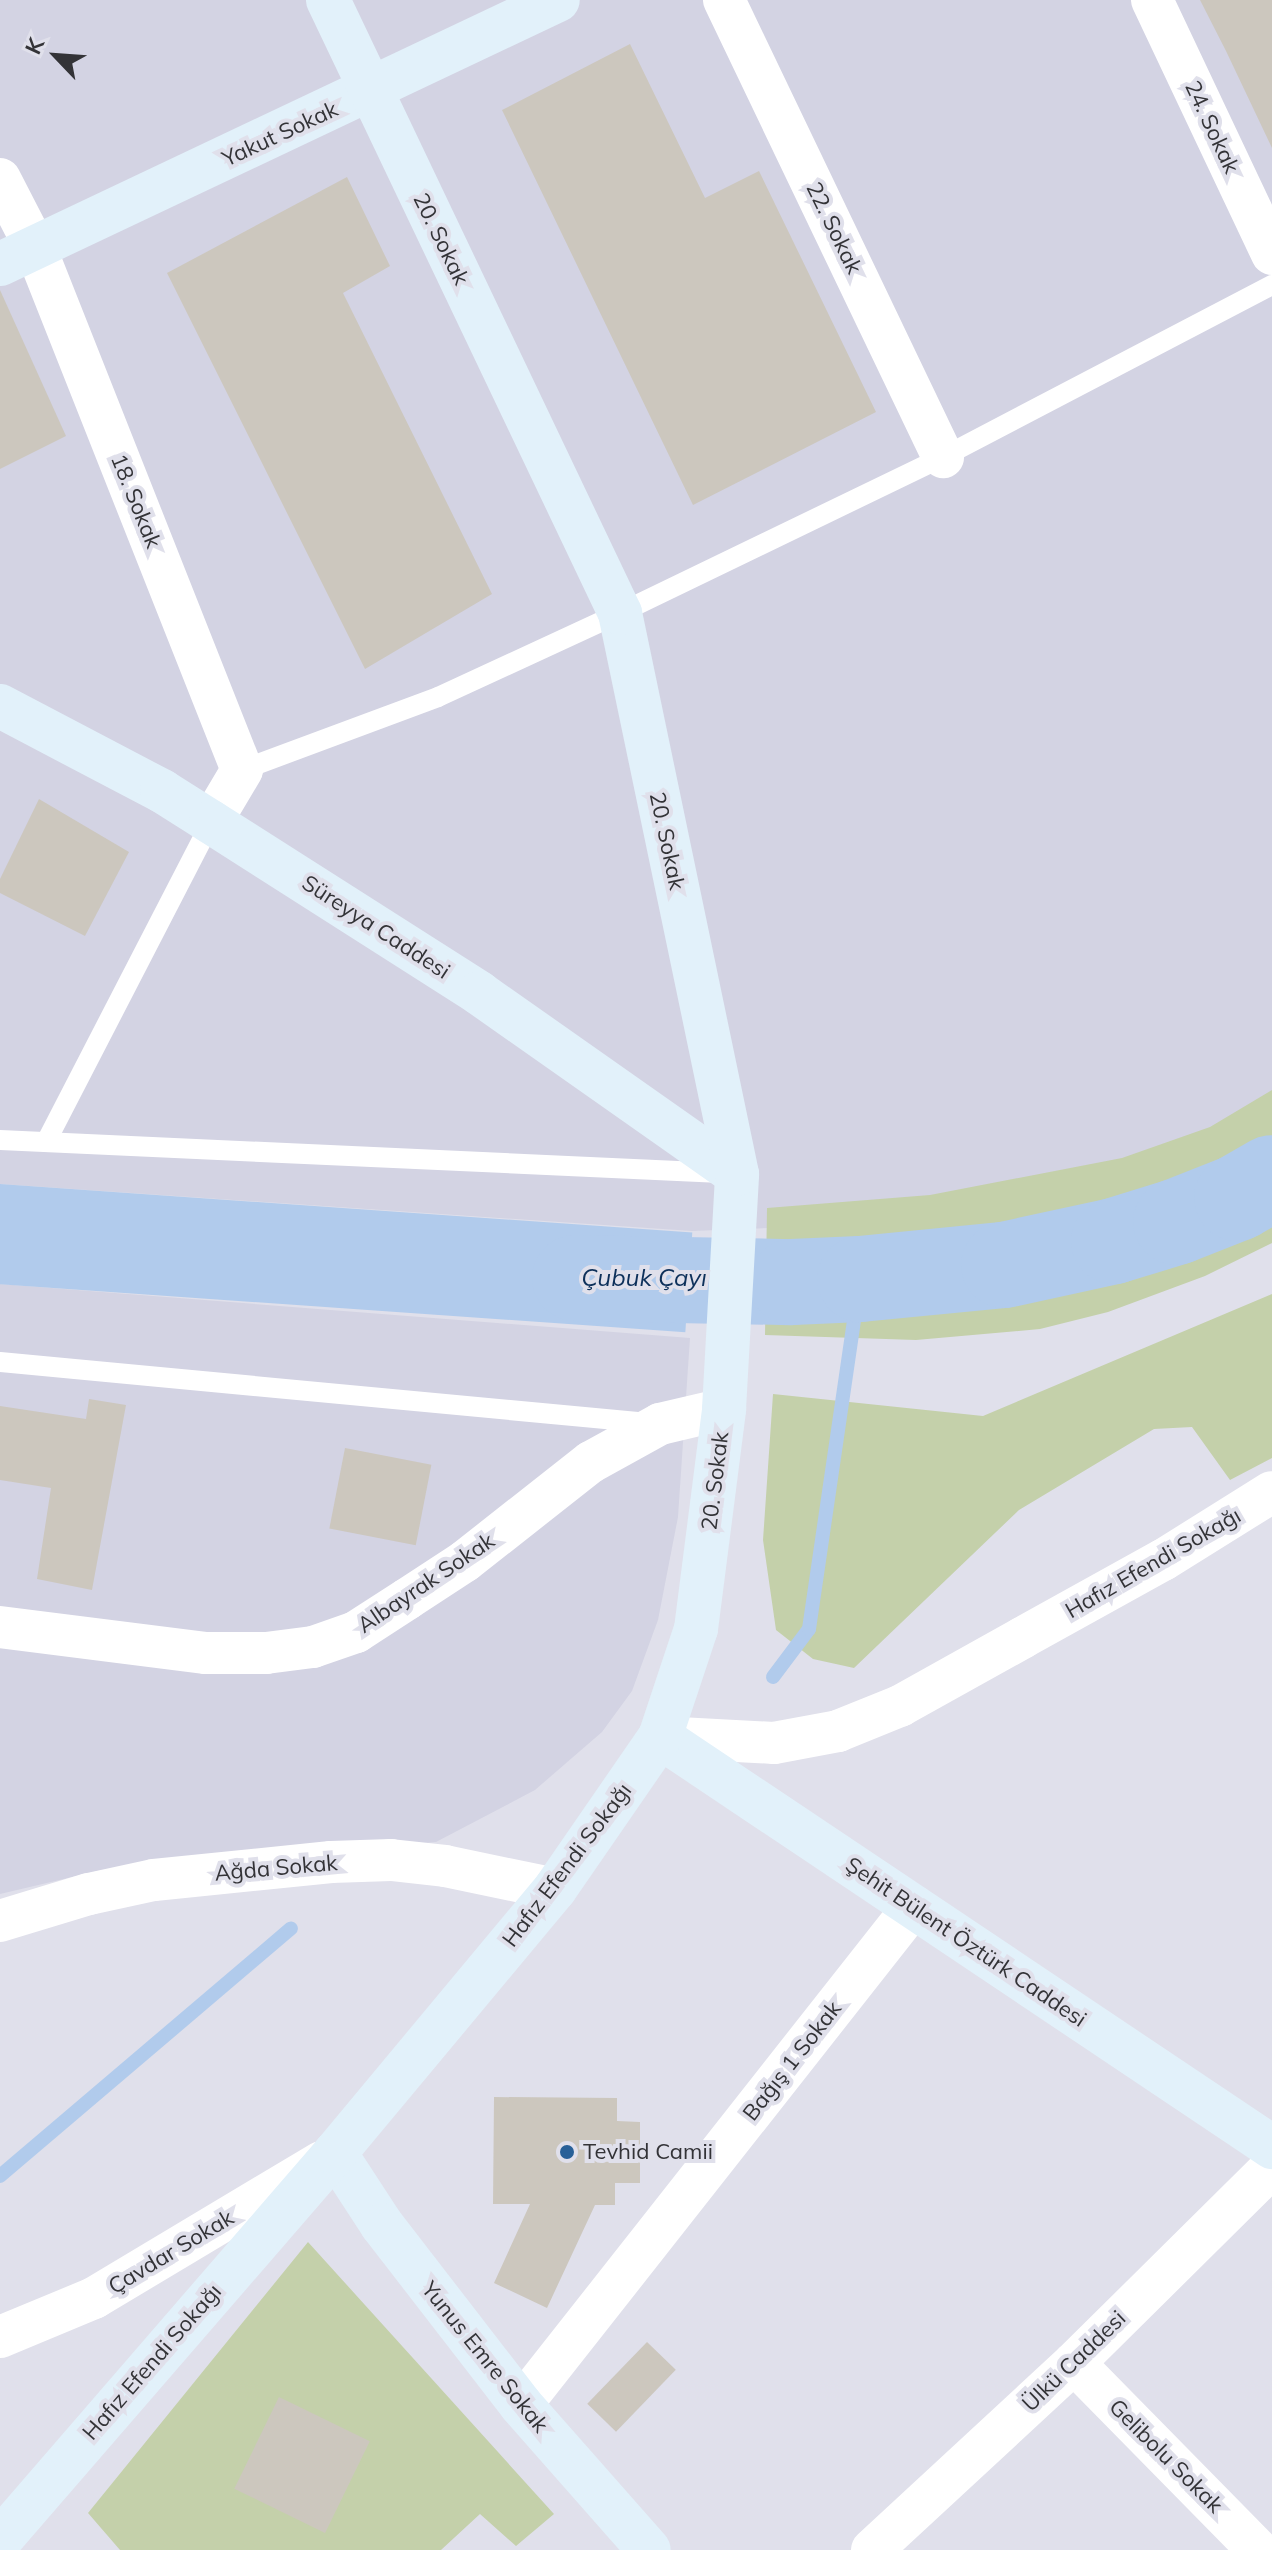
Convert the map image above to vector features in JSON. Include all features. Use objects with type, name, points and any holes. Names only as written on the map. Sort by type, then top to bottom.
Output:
[{"type":"street","name":"20. Sokak","points":[[328,0],[620,613],[737,1177],[724,1406],[696,1629],[660,1737]]},
{"type":"street","name":"Yakut Sokak","points":[[18,256],[370,92],[558,0]]},
{"type":"street","name":"22. Sokak","points":[[724,0],[943,457]]},
{"type":"street","name":"24. Sokak","points":[[1152,0],[1272,254]]},
{"type":"street","name":"18. Sokak","points":[[0,179],[18,256],[242,770]]},
{"type":"street","name":"Süreyya Caddesi","points":[[0,706],[162,791],[479,993],[737,1177]]},
{"type":"street","points":[[211,822],[242,770]]},
{"type":"street","name":"Albayrak Sokak","points":[[0,1627],[206,1653],[266,1653],[313,1647],[356,1632],[465,1561],[591,1462],[660,1424],[724,1406]]},
{"type":"street","name":"Hafız Efendi Sokağı","points":[[0,2540],[335,2153],[555,1889],[660,1737],[774,1743],[838,1731],[927,1691],[1163,1560],[1272,1492]]},
{"type":"street","name":"Şehit Bülent Öztürk Caddesi","points":[[660,1737],[1272,2147]]},
{"type":"street","name":"Ağda Sokak","points":[[0,1921],[154,1880],[331,1862],[391,1860],[445,1866],[555,1889]]},
{"type":"street","name":"Bağış 1 Sokak","points":[[521,2405],[914,1906]]},
{"type":"street","name":"Çavdar Sokak","points":[[0,2337],[94,2298],[335,2153]]},
{"type":"street","name":"Yunus Emre Sokak","points":[[335,2153],[382,2225],[521,2405],[649,2550]]},
{"type":"street","name":"Ülkü Caddesi","points":[[872,2550],[1074,2363],[1272,2167]]},
{"type":"street","name":"Gelibolu Sokak","points":[[1074,2363],[1258,2550]]},
{"type":"lane","points":[[242,770],[438,697],[620,613],[943,457],[1272,285]]},
{"type":"lane","points":[[46,1142],[211,822]]},
{"type":"lane","points":[[0,1140],[737,1177]]},
{"type":"lane","points":[[0,1362],[660,1424]]},
{"type":"shaded area","points":[[0,0],[1272,0],[1272,1120],[902,1223],[692,1231],[0,1184]]},
{"type":"shaded area","points":[[0,1284],[690,1338],[678,1517],[658,1620],[632,1691],[602,1732],[535,1790],[436,1842],[102,1870],[0,1894]]},
{"type":"green space","points":[[1272,1090],[1272,1243],[1205,1276],[1108,1312],[1040,1329],[916,1340],[765,1335],[767,1208],[930,1195],[1122,1158],[1210,1127]]},
{"type":"green space","points":[[1272,1294],[1272,1458],[1230,1480],[1192,1427],[1154,1429],[1019,1510],[854,1668],[813,1659],[776,1630],[763,1540],[773,1394],[983,1416]]},
{"type":"green space","points":[[308,2242],[554,2514],[516,2546],[480,2514],[441,2550],[120,2550],[88,2513]]},
{"type":"water","points":[[0,1184],[692,1232],[685,1332],[0,1284]]},
{"type":"building","points":[[1200,0],[1272,0],[1272,148],[1226,51]]},
{"type":"building","points":[[630,44],[705,198],[759,171],[876,412],[693,505],[502,110]]},
{"type":"building","points":[[347,177],[390,266],[343,293],[492,594],[365,669],[167,273]]},
{"type":"building","points":[[0,290],[66,436],[0,469]]},
{"type":"building","points":[[39,799],[129,852],[85,936],[0,893],[0,879]]},
{"type":"building","points":[[89,1399],[126,1405],[92,1590],[37,1579],[51,1488],[0,1480],[0,1406],[86,1419]]},
{"type":"building","points":[[345,1448],[431,1465],[416,1545],[329,1528]]},
{"type":"building","name":"Tevhid Camii","points":[[494,2097],[617,2098],[617,2121],[640,2122],[640,2183],[615,2183],[615,2205],[595,2205],[547,2308],[494,2283],[530,2204],[493,2204]]},
{"type":"building","points":[[647,2342],[676,2370],[616,2432],[587,2404]]},
{"type":"building","points":[[279,2397],[370,2441],[325,2533],[234,2489]]},
{"type":"waterway","name":"Çubuk Çayı","points":[[575,1278],[792,1282],[860,1279],[1004,1265],[1114,1241],[1176,1222],[1237,1198],[1272,1178]]},
{"type":"waterway","points":[[773,1677],[809,1629],[860,1279]]},
{"type":"waterway","points":[[0,2176],[291,1928]]},
{"type":"place","name":"Tevhid Camii","points":[[567,2152]]}]
